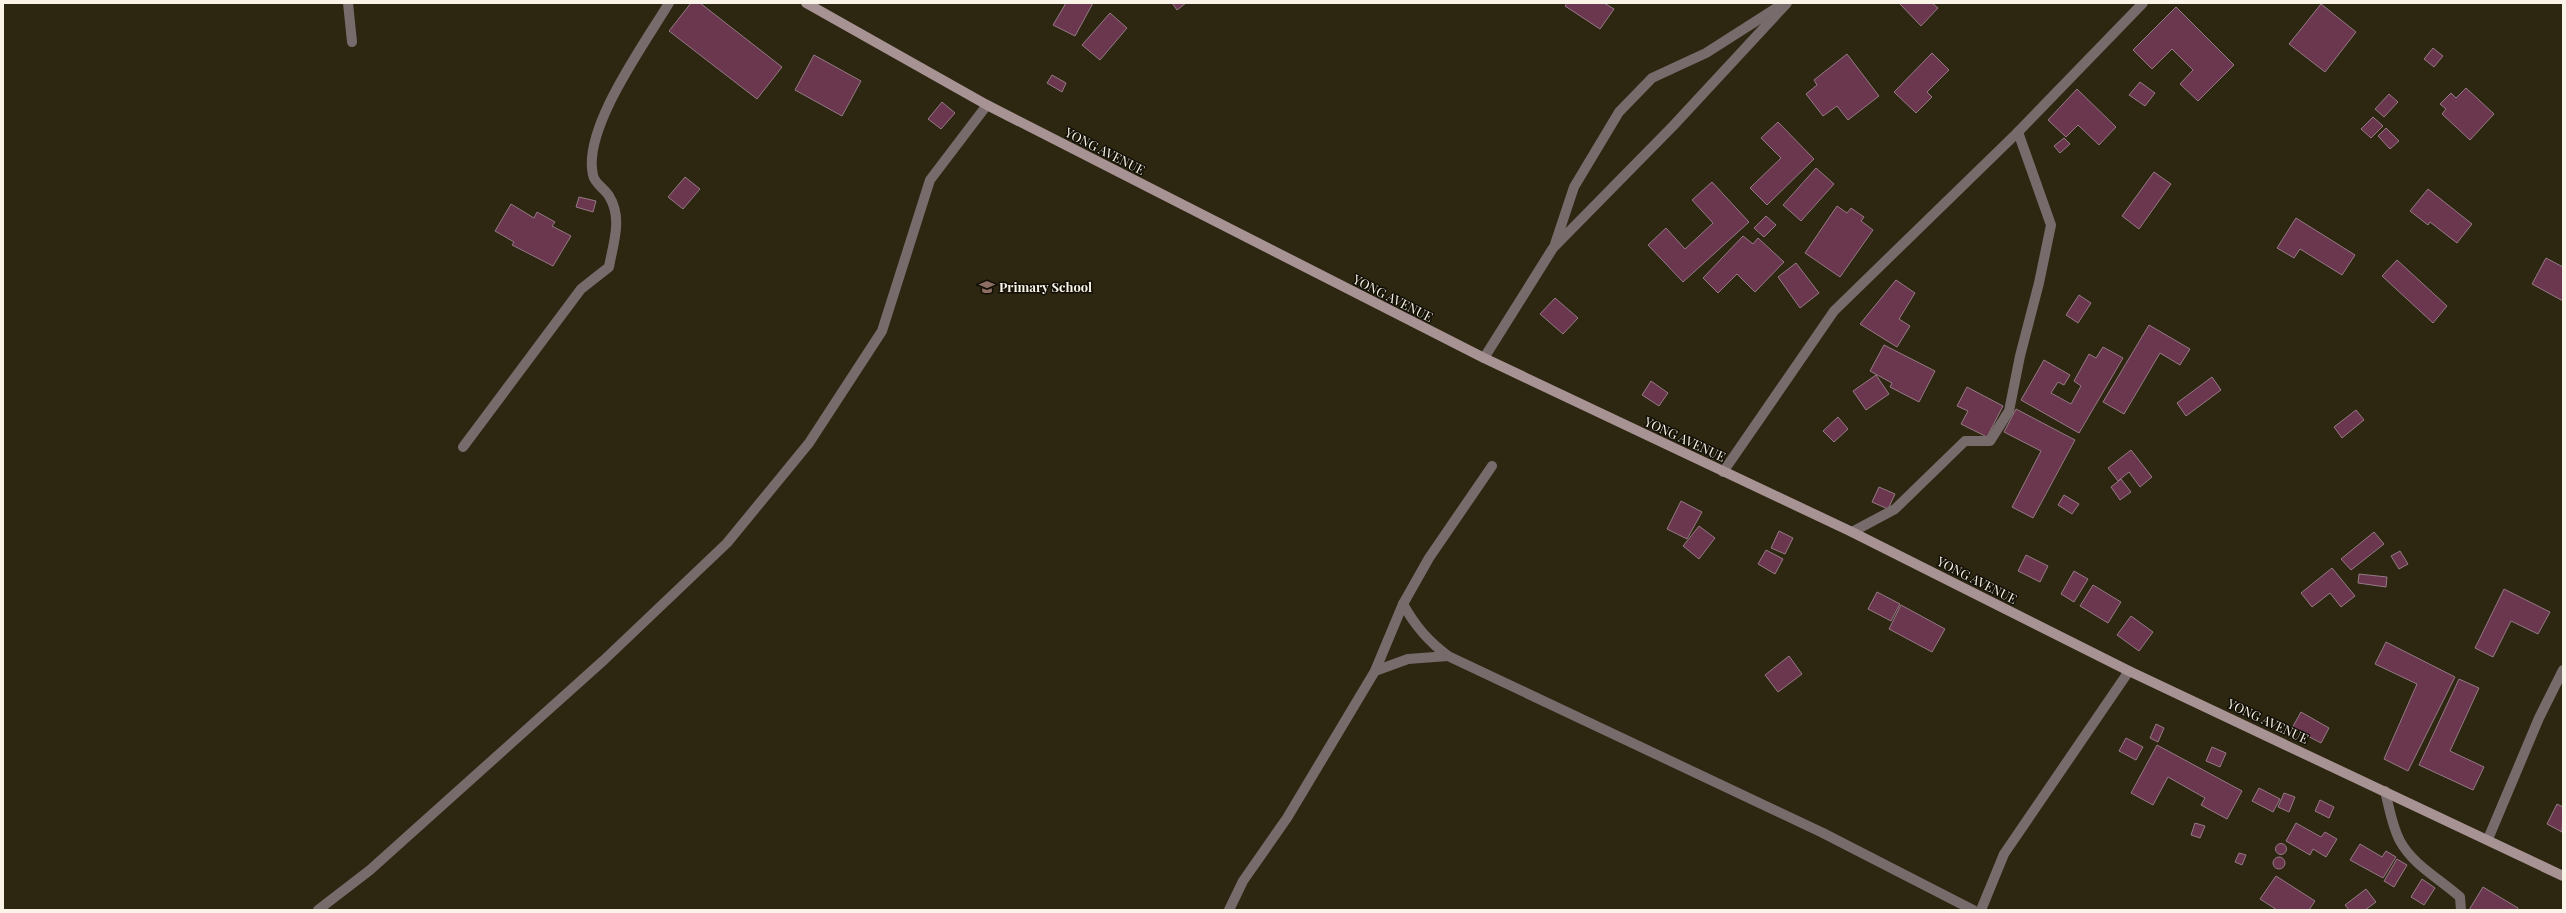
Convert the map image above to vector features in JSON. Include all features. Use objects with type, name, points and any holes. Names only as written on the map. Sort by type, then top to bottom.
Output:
[{"type":"street","points":[[348,3],[352,42]]},
{"type":"street","points":[[463,448],[581,289],[609,267],[617,224],[610,197],[593,176],[591,155],[602,117],[669,3]]},
{"type":"street","name":"YONG AVENUE","points":[[806,3],[987,105],[1484,358],[1852,532],[2129,670],[2563,876]]},
{"type":"street","points":[[1553,248],[1574,187],[1618,112],[1652,78],[1706,53],[1786,3]]},
{"type":"street","points":[[1484,358],[1553,248],[1673,126],[1786,3]]},
{"type":"street","points":[[1723,472],[1834,311],[2018,132],[2143,3]]},
{"type":"street","points":[[318,910],[370,870],[604,660],[727,543],[809,443],[882,332],[930,180],[987,105]]},
{"type":"street","points":[[1852,532],[1895,510],[1965,441],[1990,441],[2009,411],[2020,356],[2039,283],[2051,225],[2018,132]]},
{"type":"street","points":[[1229,910],[1243,882],[1287,818],[1375,671],[1403,604],[1429,558],[1492,466]]},
{"type":"street","points":[[1403,604],[1416,628],[1448,656],[1823,833],[1973,910]]},
{"type":"street","points":[[1375,671],[1408,659],[1448,656]]},
{"type":"street","points":[[1981,910],[2004,854],[2129,670]]},
{"type":"street","points":[[2488,840],[2539,718],[2563,670]]},
{"type":"street","points":[[2385,791],[2399,840],[2420,865],[2440,879],[2460,897],[2462,910]]},
{"type":"building","points":[[691,3],[700,3],[782,67],[757,99],[669,31]]},
{"type":"building","points":[[1066,3],[1093,3],[1075,36],[1053,25]]},
{"type":"building","points":[[1172,3],[1186,3],[1177,10]]},
{"type":"building","points":[[1567,3],[1604,3],[1614,9],[1600,29],[1565,6]]},
{"type":"building","points":[[1899,3],[1932,3],[1938,8],[1921,26]]},
{"type":"building","points":[[2321,4],[2356,32],[2325,72],[2289,44]]},
{"type":"building","points":[[2176,7],[2234,65],[2198,101],[2180,84],[2193,70],[2172,49],[2152,69],[2133,50]]},
{"type":"building","points":[[1110,13],[1127,28],[1100,60],[1082,45]]},
{"type":"building","points":[[2433,48],[2443,56],[2434,67],[2424,59]]},
{"type":"building","points":[[1932,53],[1949,70],[1927,92],[1932,97],[1916,113],[1894,92]]},
{"type":"building","points":[[1847,54],[1879,96],[1848,120],[1837,106],[1823,116],[1806,94],[1817,85],[1814,80]]},
{"type":"building","points":[[814,55],[861,81],[842,116],[795,90]]},
{"type":"building","points":[[1052,75],[1066,83],[1062,92],[1047,83]]},
{"type":"building","points":[[2140,82],[2155,93],[2145,106],[2129,95]]},
{"type":"building","points":[[2466,88],[2494,114],[2470,140],[2442,114],[2446,109],[2440,104],[2451,93],[2456,98]]},
{"type":"building","points":[[2077,89],[2116,127],[2099,145],[2078,125],[2066,137],[2048,120]]},
{"type":"building","points":[[2389,94],[2398,102],[2384,117],[2375,109]]},
{"type":"building","points":[[942,102],[955,113],[941,129],[928,119]]},
{"type":"building","points":[[2373,117],[2383,126],[2371,138],[2361,129]]},
{"type":"building","points":[[1778,122],[1814,159],[1767,205],[1750,188],[1781,158],[1761,138]]},
{"type":"building","points":[[2386,128],[2399,141],[2390,149],[2378,136]]},
{"type":"building","points":[[2064,138],[2070,144],[2060,153],[2054,146]]},
{"type":"building","points":[[1816,168],[1834,184],[1801,221],[1783,205]]},
{"type":"building","points":[[2154,172],[2171,184],[2139,229],[2122,216]]},
{"type":"building","points":[[685,177],[700,189],[683,209],[668,197]]},
{"type":"building","points":[[1712,182],[1749,222],[1683,282],[1648,245],[1666,228],[1685,249],[1713,223],[1692,200]]},
{"type":"building","points":[[2428,189],[2472,224],[2457,243],[2430,222],[2428,225],[2410,211]]},
{"type":"building","points":[[579,197],[596,201],[593,212],[576,207]]},
{"type":"building","points":[[511,204],[534,218],[537,212],[555,222],[552,226],[571,236],[553,266],[512,245],[514,242],[495,231]]},
{"type":"building","points":[[1837,206],[1847,213],[1851,208],[1864,217],[1861,221],[1873,230],[1840,277],[1805,253]]},
{"type":"building","points":[[1766,216],[1776,225],[1764,237],[1754,228]]},
{"type":"building","points":[[2296,218],[2355,255],[2342,275],[2300,249],[2294,258],[2277,248]]},
{"type":"building","points":[[1743,236],[1753,244],[1758,238],[1784,262],[1755,292],[1737,274],[1718,293],[1703,278]]},
{"type":"building","points":[[2546,258],[2563,267],[2563,301],[2532,284]]},
{"type":"building","points":[[2397,260],[2447,306],[2433,323],[2382,276]]},
{"type":"building","points":[[1796,263],[1819,293],[1800,308],[1778,277]]},
{"type":"building","points":[[1896,280],[1915,293],[1899,319],[1910,326],[1897,347],[1860,324]]},
{"type":"building","points":[[2079,295],[2091,303],[2078,323],[2066,315]]},
{"type":"building","points":[[1555,298],[1578,318],[1563,334],[1540,314]]},
{"type":"building","points":[[2149,325],[2190,349],[2180,365],[2160,353],[2124,414],[2103,402]]},
{"type":"building","points":[[1884,345],[1935,371],[1919,402],[1890,387],[1892,383],[1870,371]]},
{"type":"building","points":[[2103,347],[2123,358],[2079,433],[2021,400],[2044,360],[2070,375],[2064,385],[2058,382],[2051,393],[2071,404],[2081,386],[2074,381],[2089,354],[2096,358]]},
{"type":"building","points":[[1876,375],[1889,394],[1866,410],[1853,391]]},
{"type":"building","points":[[2212,377],[2221,390],[2186,416],[2177,403]]},
{"type":"building","points":[[1651,381],[1668,393],[1659,406],[1642,395]]},
{"type":"building","points":[[1967,387],[2003,406],[1987,437],[1961,424],[1968,411],[1957,406]]},
{"type":"building","points":[[2016,409],[2075,440],[2033,518],[2012,507],[2041,451],[2004,432]]},
{"type":"building","points":[[2356,410],[2364,420],[2342,438],[2334,427]]},
{"type":"building","points":[[1838,417],[1848,429],[1834,442],[1823,431]]},
{"type":"building","points":[[2131,450],[2152,477],[2140,487],[2129,472],[2118,481],[2108,468]]},
{"type":"building","points":[[2121,479],[2131,492],[2120,500],[2111,487]]},
{"type":"building","points":[[1879,487],[1895,494],[1888,509],[1872,502]]},
{"type":"building","points":[[2064,495],[2079,504],[2072,514],[2058,505]]},
{"type":"building","points":[[1681,501],[1702,512],[1687,539],[1667,529]]},
{"type":"building","points":[[1699,526],[1715,538],[1699,559],[1683,546]]},
{"type":"building","points":[[1779,531],[1793,538],[1785,554],[1771,548]]},
{"type":"building","points":[[2374,532],[2384,544],[2351,570],[2341,559]]},
{"type":"building","points":[[1766,550],[1783,559],[1775,574],[1758,564]]},
{"type":"building","points":[[2400,551],[2408,564],[2399,569],[2391,556]]},
{"type":"building","points":[[2026,555],[2048,566],[2040,582],[2018,571]]},
{"type":"building","points":[[2332,568],[2355,596],[2341,607],[2330,593],[2312,607],[2301,593]]},
{"type":"building","points":[[2074,571],[2088,579],[2074,602],[2061,594]]},
{"type":"building","points":[[2359,574],[2387,577],[2386,587],[2358,583]]},
{"type":"building","points":[[2093,585],[2121,602],[2108,623],[2080,606]]},
{"type":"building","points":[[2504,589],[2550,612],[2538,634],[2511,621],[2493,657],[2475,648]]},
{"type":"building","points":[[1877,592],[1900,604],[1891,621],[1868,609]]},
{"type":"building","points":[[1901,605],[1945,629],[1932,652],[1889,629]]},
{"type":"building","points":[[2131,616],[2153,632],[2139,651],[2117,635]]},
{"type":"building","points":[[2386,642],[2455,677],[2408,771],[2384,759],[2417,684],[2375,664]]},
{"type":"building","points":[[1789,656],[1802,674],[1778,692],[1765,675]]},
{"type":"building","points":[[2459,679],[2479,688],[2450,751],[2484,767],[2473,790],[2419,765]]},
{"type":"building","points":[[2301,712],[2329,728],[2321,743],[2292,728]]},
{"type":"building","points":[[2156,724],[2164,728],[2158,742],[2150,738]]},
{"type":"building","points":[[2126,738],[2143,747],[2136,760],[2119,751]]},
{"type":"building","points":[[2157,745],[2242,791],[2227,819],[2201,805],[2205,798],[2168,777],[2153,805],[2131,793]]},
{"type":"building","points":[[2212,747],[2226,753],[2220,767],[2206,761]]},
{"type":"building","points":[[2259,788],[2280,799],[2273,812],[2252,801]]},
{"type":"building","points":[[2284,793],[2295,797],[2289,812],[2278,807]]},
{"type":"building","points":[[2320,800],[2334,807],[2329,818],[2315,811]]},
{"type":"building","points":[[2557,804],[2563,807],[2562,832],[2547,824]]},
{"type":"building","points":[[2195,823],[2205,826],[2200,838],[2191,835]]},
{"type":"building","points":[[2296,823],[2321,837],[2325,832],[2337,839],[2326,857],[2313,849],[2310,855],[2286,841]]},
{"type":"building","points":[[2281,843],[2285,845],[2287,849],[2285,853],[2281,855],[2277,853],[2275,849],[2277,845]]},
{"type":"building","points":[[2360,844],[2382,857],[2386,851],[2396,857],[2383,878],[2350,860]]},
{"type":"building","points":[[2239,853],[2246,855],[2242,865],[2235,862]]},
{"type":"building","points":[[2277,857],[2281,857],[2285,863],[2281,869],[2277,869],[2273,865],[2273,861]]},
{"type":"building","points":[[2397,859],[2407,865],[2394,887],[2384,881]]},
{"type":"building","points":[[2276,876],[2315,901],[2309,910],[2277,910],[2260,899]]},
{"type":"building","points":[[2422,879],[2435,888],[2424,905],[2411,897]]},
{"type":"building","points":[[2483,887],[2518,908],[2517,910],[2469,910]]},
{"type":"building","points":[[2366,889],[2376,902],[2365,910],[2349,910],[2345,905]]},
{"type":"place","name":"Primary School","points":[[987,287]]}]
